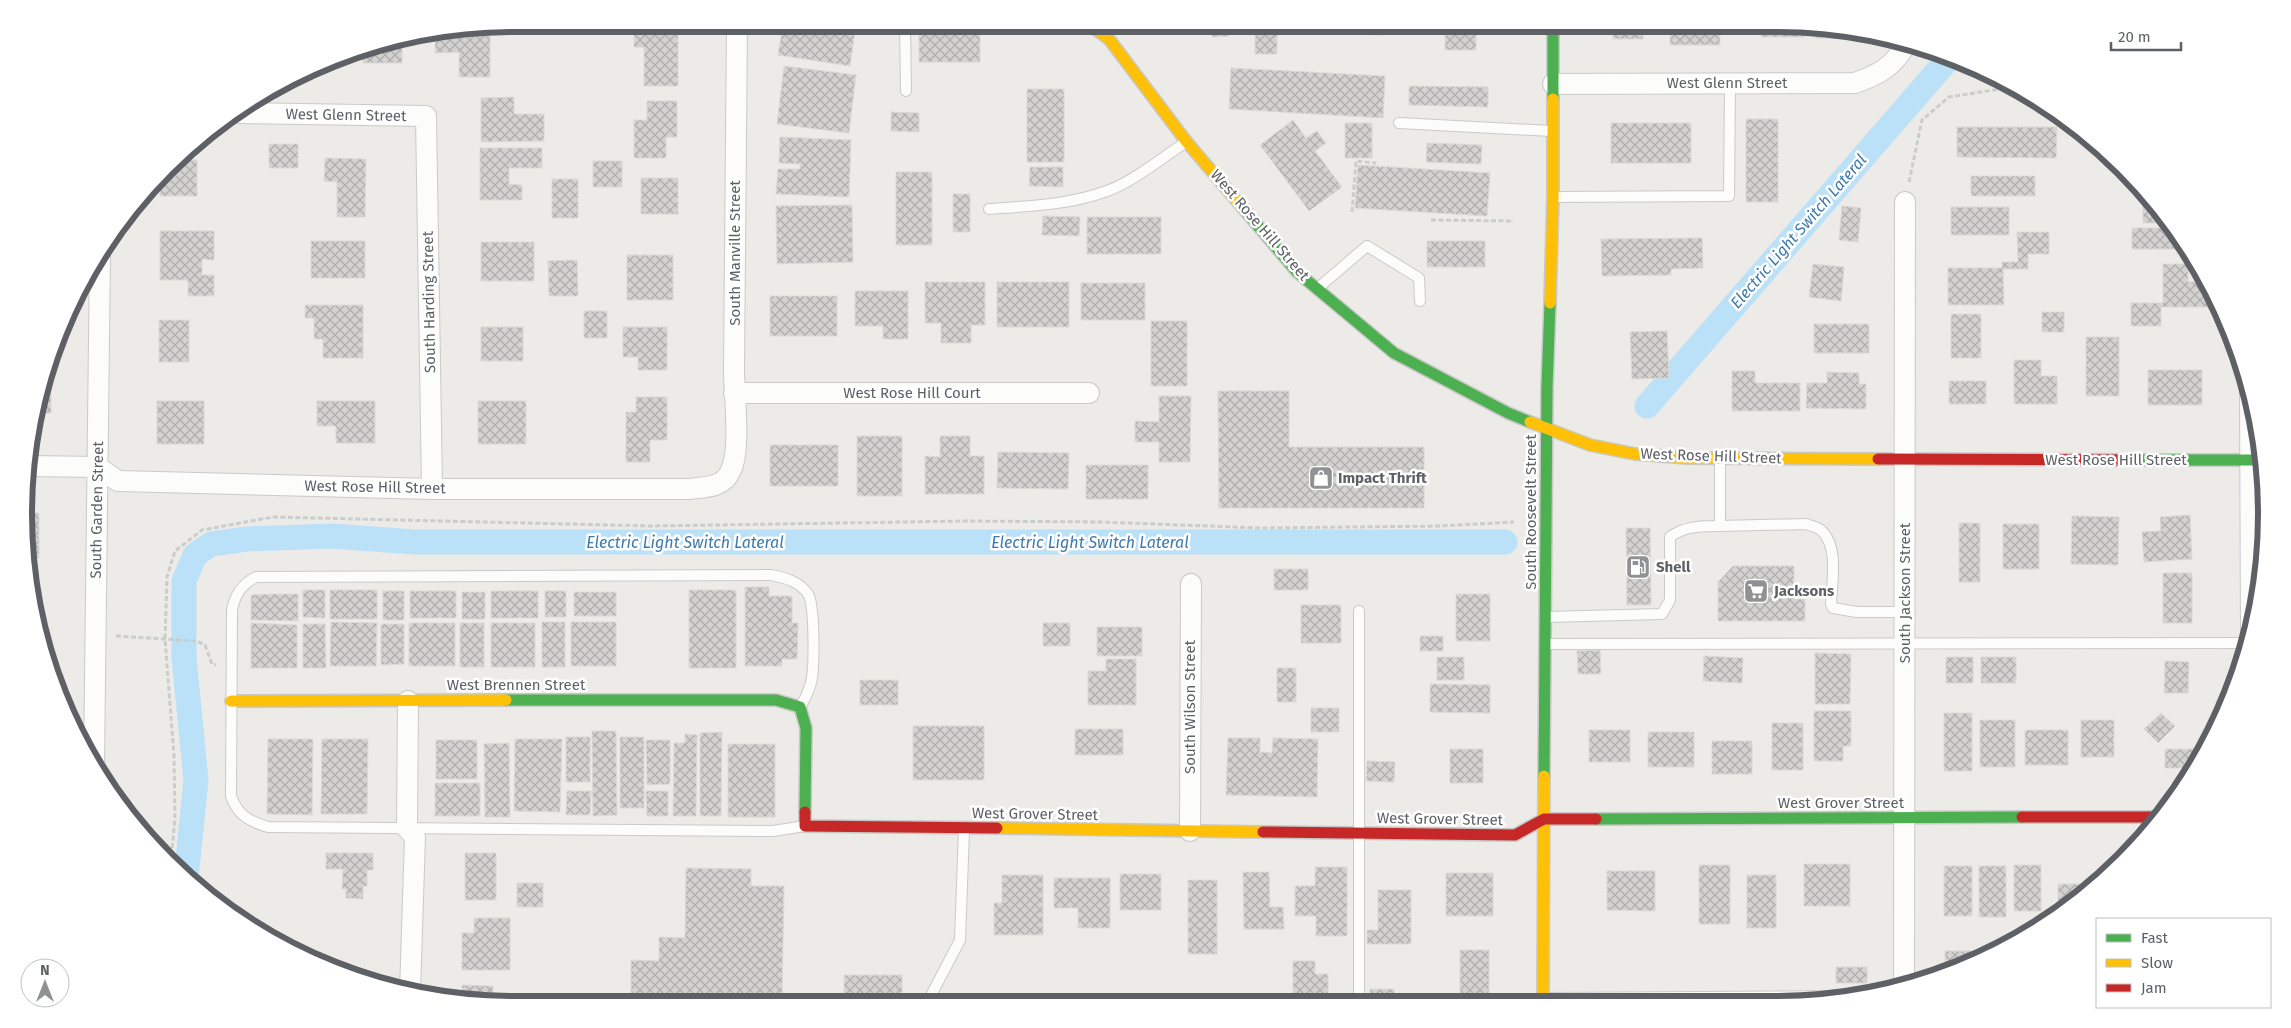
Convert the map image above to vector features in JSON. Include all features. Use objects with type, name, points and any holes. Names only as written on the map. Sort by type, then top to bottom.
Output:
[{"type":"street","name":"South Manville Street","points":[[725,480],[736,455],[734,393],[737,32]]},
{"type":"street","name":"West Rose Hill Street","points":[[1098,32],[1108,40],[1186,141],[1297,272],[1317,289],[1394,353],[1508,413],[1590,446],[1635,454],[1720,459],[2255,460]]},
{"type":"street","name":"South Roosevelt Street","points":[[1543,996],[1547,428],[1553,197],[1553,32]]},
{"type":"street","name":"West Glenn Street","points":[[1553,84],[1855,83],[1877,75],[1895,61],[1903,49]]},
{"type":"street","name":"West Glenn Street","points":[[247,113],[426,116]]},
{"type":"street","name":"South Harding Street","points":[[426,116],[432,489]]},
{"type":"street","name":"South Jackson Street","points":[[1904,978],[1905,202]]},
{"type":"street","name":"South Garden Street","points":[[94,750],[100,268]]},
{"type":"street","name":"West Rose Hill Court","points":[[734,393],[1089,393]]},
{"type":"street","points":[[36,466],[98,467]]},
{"type":"street","name":"West Rose Hill Street","points":[[98,467],[118,481],[432,489],[689,488],[713,486],[725,480]]},
{"type":"street","points":[[2252,587],[2256,469]]},
{"type":"street","name":"South Wilson Street","points":[[1190,831],[1191,584]]},
{"type":"street","points":[[408,700],[407,828],[415,837],[410,984]]},
{"type":"street","name":"West Brennen Street","points":[[231,701],[776,700],[800,707]]},
{"type":"street","points":[[800,707],[806,728],[805,826]]},
{"type":"street","name":"West Grover Street","points":[[805,826],[1515,835],[1544,819],[2151,817]]},
{"type":"lane","points":[[906,32],[906,91]]},
{"type":"lane","points":[[1553,197],[1729,196],[1730,83]]},
{"type":"lane","points":[[1399,123],[1552,131]]},
{"type":"lane","points":[[989,209],[1064,203],[1108,190],[1153,165],[1186,141]]},
{"type":"lane","points":[[1317,289],[1367,246],[1419,278],[1420,301]]},
{"type":"lane","points":[[1720,459],[1720,526]]},
{"type":"lane","points":[[1546,617],[1662,614],[1670,600],[1670,537],[1678,532],[1702,526],[1806,524],[1820,528],[1827,537],[1832,556],[1831,604],[1833,608],[1857,612],[1905,612]]},
{"type":"lane","points":[[800,707],[808,694],[812,677],[813,606],[808,594],[799,585],[787,578],[771,575],[256,576],[240,588],[234,598],[232,610],[231,796],[235,808],[243,818],[268,827],[773,831],[805,826]]},
{"type":"lane","points":[[1359,611],[1359,996]]},
{"type":"lane","points":[[1545,644],[2241,643]]},
{"type":"lane","points":[[931,996],[960,940],[964,828]]},
{"type":"path","points":[[1905,202],[1922,120],[1949,97],[2002,89]]},
{"type":"path","points":[[1352,212],[1356,162],[1376,163]]},
{"type":"path","points":[[1431,220],[1514,221]]},
{"type":"path","points":[[96,635],[197,642]]},
{"type":"building","points":[[634,32],[678,32],[678,86],[644,86],[644,47],[634,47]]},
{"type":"building","points":[[782,32],[855,32],[850,66],[778,55]]},
{"type":"building","points":[[919,32],[980,32],[980,62],[919,62]]},
{"type":"building","points":[[1165,32],[1200,32],[1200,33]]},
{"type":"building","points":[[1212,32],[1229,32],[1229,36],[1212,37]]},
{"type":"building","points":[[1255,32],[1277,32],[1277,54],[1255,54]]},
{"type":"building","points":[[1290,32],[1383,32],[1383,35]]},
{"type":"building","points":[[1445,32],[1476,32],[1476,50],[1445,50]]},
{"type":"building","points":[[1613,32],[1643,32],[1643,39],[1613,39]]},
{"type":"building","points":[[1670,32],[1720,32],[1720,45],[1670,45]]},
{"type":"building","points":[[1761,32],[1804,34],[1804,37],[1761,37]]},
{"type":"building","points":[[490,34],[490,77],[459,77],[459,52],[435,53],[435,40]]},
{"type":"building","points":[[1816,35],[1846,38],[1816,38]]},
{"type":"building","points":[[402,46],[402,63],[363,63],[363,57]]},
{"type":"building","points":[[784,66],[856,75],[849,133],[777,124]]},
{"type":"building","points":[[1231,68],[1385,76],[1383,118],[1229,109]]},
{"type":"building","points":[[1409,86],[1488,87],[1488,107],[1409,105]]},
{"type":"building","points":[[1027,89],[1064,89],[1064,162],[1027,162]]},
{"type":"building","points":[[514,97],[514,114],[544,114],[544,141],[481,142],[481,98]]},
{"type":"building","points":[[647,101],[677,101],[677,137],[666,137],[666,158],[634,158],[634,120],[647,120]]},
{"type":"building","points":[[891,112],[919,113],[919,132],[891,131]]},
{"type":"building","points":[[1746,119],[1778,119],[1778,202],[1746,202]]},
{"type":"building","points":[[1293,120],[1306,138],[1317,131],[1326,143],[1315,151],[1342,187],[1309,211],[1260,145]]},
{"type":"building","points":[[1345,123],[1372,123],[1372,158],[1345,158]]},
{"type":"building","points":[[1611,123],[1691,123],[1691,163],[1611,163]]},
{"type":"building","points":[[1957,127],[2057,127],[2056,158],[1957,157]]},
{"type":"building","points":[[780,137],[851,140],[849,197],[776,194],[778,169],[800,169],[800,164],[779,163]]},
{"type":"building","points":[[1427,143],[1482,145],[1481,164],[1426,162]]},
{"type":"building","points":[[269,144],[298,144],[298,168],[269,168]]},
{"type":"building","points":[[480,148],[542,148],[542,168],[509,168],[509,184],[522,185],[522,200],[480,200]]},
{"type":"building","points":[[325,158],[366,159],[365,217],[337,217],[337,182],[324,181]]},
{"type":"building","points":[[189,160],[197,160],[197,196],[160,196],[160,189],[174,174]]},
{"type":"building","points":[[593,161],[622,161],[622,187],[593,187]]},
{"type":"building","points":[[1358,165],[1490,173],[1487,216],[1355,208]]},
{"type":"building","points":[[1030,167],[1063,167],[1063,187],[1029,186]]},
{"type":"building","points":[[896,172],[932,172],[932,245],[896,245]]},
{"type":"building","points":[[1971,176],[2035,176],[2035,196],[1971,196]]},
{"type":"building","points":[[641,178],[678,178],[678,214],[641,214]]},
{"type":"building","points":[[552,179],[578,179],[578,218],[552,218]]},
{"type":"building","points":[[953,194],[970,194],[970,232],[953,232]]},
{"type":"building","points":[[2143,202],[2160,223],[2143,223]]},
{"type":"building","points":[[852,205],[853,262],[777,264],[776,206]]},
{"type":"building","points":[[1842,206],[1861,208],[1858,242],[1839,240]]},
{"type":"building","points":[[1951,207],[2009,207],[2009,235],[1951,235]]},
{"type":"building","points":[[1043,216],[1080,217],[1079,236],[1042,235]]},
{"type":"building","points":[[1087,217],[1161,217],[1161,254],[1087,254]]},
{"type":"building","points":[[2132,228],[2164,228],[2176,245],[2176,249],[2132,249]]},
{"type":"building","points":[[160,231],[214,231],[214,260],[202,259],[202,275],[214,275],[214,296],[188,296],[188,280],[160,280]]},
{"type":"building","points":[[2017,232],[2049,232],[2049,254],[2028,254],[2028,269],[2003,269],[2004,305],[1948,305],[1948,268],[2002,268],[2002,262],[2018,262]]},
{"type":"building","points":[[1702,238],[1703,268],[1671,269],[1671,275],[1602,276],[1601,239]]},
{"type":"building","points":[[311,241],[365,241],[365,278],[311,278]]},
{"type":"building","points":[[1427,241],[1485,241],[1485,267],[1427,267]]},
{"type":"building","points":[[481,242],[534,242],[534,281],[481,281]]},
{"type":"building","points":[[627,255],[673,255],[673,300],[627,300]]},
{"type":"building","points":[[577,260],[578,296],[549,296],[548,261]]},
{"type":"building","points":[[1813,264],[1844,267],[1841,301],[1809,297]]},
{"type":"building","points":[[2163,264],[2188,264],[2188,282],[2199,282],[2208,299],[2208,307],[2161,307],[2161,326],[2131,326],[2131,303],[2163,303]]},
{"type":"building","points":[[925,282],[985,282],[985,325],[971,325],[971,343],[941,343],[941,323],[925,323]]},
{"type":"building","points":[[997,282],[1069,282],[1069,327],[997,327]]},
{"type":"building","points":[[1081,283],[1145,283],[1145,320],[1081,320]]},
{"type":"building","points":[[855,291],[908,291],[908,339],[883,339],[883,326],[855,326]]},
{"type":"building","points":[[770,296],[837,296],[837,336],[770,336]]},
{"type":"building","points":[[305,305],[363,305],[363,358],[323,358],[323,339],[314,339],[314,318],[305,318]]},
{"type":"building","points":[[584,311],[607,311],[607,338],[584,338]]},
{"type":"building","points":[[2042,312],[2064,312],[2064,332],[2042,332]]},
{"type":"building","points":[[1951,314],[1981,314],[1981,358],[1951,358]]},
{"type":"building","points":[[159,320],[189,320],[189,362],[159,362]]},
{"type":"building","points":[[1151,321],[1187,321],[1187,386],[1151,386]]},
{"type":"building","points":[[1814,324],[1869,324],[1869,353],[1814,353]]},
{"type":"building","points":[[481,327],[523,327],[523,361],[481,361]]},
{"type":"building","points":[[623,327],[667,327],[667,370],[638,370],[638,357],[623,357]]},
{"type":"building","points":[[1667,331],[1669,378],[1632,379],[1630,332]]},
{"type":"building","points":[[2086,337],[2119,337],[2119,396],[2086,396]]},
{"type":"building","points":[[2014,360],[2041,360],[2041,376],[2057,376],[2057,404],[2014,404]]},
{"type":"building","points":[[2148,370],[2202,370],[2202,405],[2148,405]]},
{"type":"building","points":[[1732,371],[1755,371],[1755,383],[1800,383],[1800,411],[1732,411]]},
{"type":"building","points":[[1827,372],[1859,373],[1859,384],[1866,384],[1866,409],[1806,408],[1807,383],[1827,383]]},
{"type":"building","points":[[1949,381],[1986,381],[1986,404],[1949,404]]},
{"type":"building","points":[[51,382],[51,413],[44,413]]},
{"type":"building","name":"Impact Thrift","points":[[1218,391],[1289,391],[1289,447],[1424,447],[1424,508],[1219,508]]},
{"type":"building","points":[[1159,396],[1191,396],[1190,462],[1159,462],[1159,442],[1135,442],[1135,421],[1159,422]]},
{"type":"building","points":[[636,397],[667,397],[667,440],[650,440],[650,462],[626,462],[626,412],[636,412]]},
{"type":"building","points":[[157,401],[204,401],[204,444],[157,444]]},
{"type":"building","points":[[317,401],[375,401],[375,443],[336,443],[336,426],[317,426]]},
{"type":"building","points":[[478,401],[526,401],[526,444],[478,444]]},
{"type":"building","points":[[857,436],[902,436],[902,496],[857,496]]},
{"type":"building","points":[[940,436],[970,436],[970,456],[984,456],[984,494],[925,494],[925,456],[940,457]]},
{"type":"building","points":[[770,445],[838,445],[838,486],[770,486]]},
{"type":"building","points":[[998,452],[1069,453],[1068,489],[997,488]]},
{"type":"building","points":[[1086,465],[1148,465],[1148,499],[1086,499]]},
{"type":"building","points":[[32,513],[39,513],[39,558],[35,558]]},
{"type":"building","points":[[2190,515],[2192,559],[2144,562],[2142,532],[2161,531],[2160,517]]},
{"type":"building","points":[[2072,516],[2119,517],[2118,565],[2071,564]]},
{"type":"building","points":[[1959,523],[1980,523],[1980,582],[1959,582]]},
{"type":"building","points":[[2003,524],[2039,524],[2039,569],[2003,569]]},
{"type":"building","name":"Shell","points":[[1626,528],[1650,528],[1651,605],[1627,605]]},
{"type":"building","name":"Jacksons","points":[[1733,566],[1794,566],[1794,599],[1805,599],[1805,621],[1718,621],[1718,582]]},
{"type":"building","points":[[1274,569],[1308,569],[1308,590],[1274,590]]},
{"type":"building","points":[[2163,573],[2192,573],[2192,623],[2163,623]]},
{"type":"building","points":[[745,587],[769,587],[769,596],[792,596],[792,623],[798,623],[797,659],[782,659],[782,666],[745,666]]},
{"type":"building","points":[[303,590],[325,590],[325,618],[303,617]]},
{"type":"building","points":[[330,590],[377,590],[377,619],[330,619]]},
{"type":"building","points":[[689,590],[736,590],[736,668],[689,668]]},
{"type":"building","points":[[383,591],[404,591],[404,620],[383,620]]},
{"type":"building","points":[[410,591],[456,591],[456,618],[410,618]]},
{"type":"building","points":[[491,591],[538,591],[538,618],[491,618]]},
{"type":"building","points":[[545,591],[566,591],[566,617],[545,617]]},
{"type":"building","points":[[462,592],[485,592],[485,619],[462,619]]},
{"type":"building","points":[[574,592],[616,592],[616,616],[574,616]]},
{"type":"building","points":[[298,594],[298,621],[251,620],[251,595]]},
{"type":"building","points":[[1456,594],[1490,594],[1490,641],[1456,641]]},
{"type":"building","points":[[1301,605],[1341,605],[1341,643],[1301,643]]},
{"type":"building","points":[[331,622],[377,623],[376,666],[330,666]]},
{"type":"building","points":[[542,622],[565,622],[565,667],[542,667]]},
{"type":"building","points":[[571,622],[616,622],[616,666],[571,666]]},
{"type":"building","points":[[251,623],[297,625],[297,668],[251,668]]},
{"type":"building","points":[[409,623],[455,623],[455,666],[409,666]]},
{"type":"building","points":[[460,623],[484,623],[484,667],[460,667]]},
{"type":"building","points":[[491,623],[535,623],[535,667],[491,667]]},
{"type":"building","points":[[1043,623],[1070,623],[1070,646],[1043,646]]},
{"type":"building","points":[[303,624],[325,624],[326,668],[303,668]]},
{"type":"building","points":[[381,624],[404,624],[404,664],[381,665]]},
{"type":"building","points":[[1097,627],[1142,627],[1142,656],[1097,656]]},
{"type":"building","points":[[1420,636],[1443,636],[1443,651],[1420,651]]},
{"type":"building","points":[[1600,650],[1601,674],[1578,674],[1577,651]]},
{"type":"building","points":[[1815,653],[1851,654],[1850,704],[1815,704]]},
{"type":"building","points":[[1704,656],[1743,658],[1742,683],[1703,681]]},
{"type":"building","points":[[1437,657],[1464,657],[1464,680],[1437,680]]},
{"type":"building","points":[[1946,657],[1973,657],[1973,683],[1946,683]]},
{"type":"building","points":[[1981,657],[2016,657],[2016,683],[1981,683]]},
{"type":"building","points":[[1106,659],[1136,659],[1136,705],[1088,705],[1088,671],[1106,671]]},
{"type":"building","points":[[2165,661],[2189,662],[2188,693],[2164,693]]},
{"type":"building","points":[[1277,668],[1296,668],[1296,702],[1277,702]]},
{"type":"building","points":[[860,680],[898,680],[898,705],[860,705]]},
{"type":"building","points":[[1430,684],[1490,685],[1490,713],[1430,712]]},
{"type":"building","points":[[1311,708],[1339,708],[1339,732],[1311,732]]},
{"type":"building","points":[[1814,711],[1851,711],[1851,746],[1843,746],[1843,761],[1814,761]]},
{"type":"building","points":[[1944,713],[1972,713],[1972,771],[1944,771]]},
{"type":"building","points":[[2161,713],[2175,726],[2158,743],[2144,729]]},
{"type":"building","points":[[1980,720],[2015,720],[2015,767],[1980,767]]},
{"type":"building","points":[[2081,720],[2114,720],[2114,757],[2081,757]]},
{"type":"building","points":[[1772,723],[1803,723],[1803,770],[1772,770]]},
{"type":"building","points":[[913,726],[984,726],[984,780],[913,780]]},
{"type":"building","points":[[1075,729],[1123,729],[1123,755],[1075,755]]},
{"type":"building","points":[[1589,730],[1630,730],[1630,762],[1589,762]]},
{"type":"building","points":[[2025,730],[2068,730],[2068,765],[2025,765]]},
{"type":"building","points":[[592,731],[616,731],[617,815],[593,816]]},
{"type":"building","points":[[722,732],[721,816],[700,816],[700,733]]},
{"type":"building","points":[[1648,732],[1694,732],[1694,767],[1648,767]]},
{"type":"building","points":[[685,734],[697,735],[696,816],[673,816],[674,743],[685,743]]},
{"type":"building","points":[[566,737],[590,737],[590,782],[566,782]]},
{"type":"building","points":[[620,737],[644,737],[644,808],[620,808]]},
{"type":"building","points":[[1228,738],[1260,738],[1260,752],[1272,753],[1273,738],[1318,739],[1317,797],[1226,795]]},
{"type":"building","points":[[268,739],[313,739],[312,815],[267,814]]},
{"type":"building","points":[[322,739],[368,739],[367,814],[321,814]]},
{"type":"building","points":[[515,739],[562,739],[560,812],[514,811]]},
{"type":"building","points":[[436,740],[477,740],[477,779],[436,779]]},
{"type":"building","points":[[646,740],[670,740],[670,784],[647,785]]},
{"type":"building","points":[[1712,741],[1752,741],[1752,774],[1712,774]]},
{"type":"building","points":[[509,743],[510,817],[485,817],[484,744]]},
{"type":"building","points":[[728,744],[775,744],[775,817],[728,817]]},
{"type":"building","points":[[1450,749],[1483,749],[1483,783],[1450,783]]},
{"type":"building","points":[[2165,749],[2196,749],[2186,768],[2165,768]]},
{"type":"building","points":[[1367,761],[1395,762],[1394,782],[1366,781]]},
{"type":"building","points":[[435,783],[480,783],[480,816],[435,816]]},
{"type":"building","points":[[567,791],[591,791],[590,815],[566,815]]},
{"type":"building","points":[[646,791],[668,791],[668,816],[647,816]]},
{"type":"building","points":[[326,853],[373,853],[373,870],[367,870],[367,886],[363,886],[363,899],[346,898],[346,889],[342,889],[343,869],[326,869]]},
{"type":"building","points":[[465,853],[496,853],[496,900],[465,900]]},
{"type":"building","points":[[1804,864],[1850,864],[1850,906],[1804,906]]},
{"type":"building","points":[[1699,865],[1730,865],[1730,924],[1699,924]]},
{"type":"building","points":[[2014,865],[2041,865],[2041,911],[2014,911]]},
{"type":"building","points":[[1944,866],[1972,866],[1972,916],[1944,916]]},
{"type":"building","points":[[1979,866],[2006,866],[2006,917],[1979,917]]},
{"type":"building","points":[[1315,867],[1347,867],[1347,936],[1316,936],[1316,916],[1295,916],[1295,886],[1315,886]]},
{"type":"building","points":[[686,868],[751,869],[751,886],[784,886],[782,996],[631,996],[631,960],[659,961],[659,937],[685,938]]},
{"type":"building","points":[[1607,871],[1655,871],[1655,911],[1607,910]]},
{"type":"building","points":[[1243,872],[1269,872],[1270,907],[1283,907],[1284,929],[1244,929]]},
{"type":"building","points":[[1446,873],[1493,873],[1493,916],[1446,916]]},
{"type":"building","points":[[1120,874],[1161,874],[1161,910],[1120,910]]},
{"type":"building","points":[[1002,875],[1043,875],[1043,935],[994,935],[994,903],[1002,903]]},
{"type":"building","points":[[1747,875],[1776,875],[1776,928],[1747,928]]},
{"type":"building","points":[[1054,878],[1110,878],[1110,928],[1078,928],[1078,908],[1054,908]]},
{"type":"building","points":[[1188,880],[1217,880],[1217,954],[1188,954]]},
{"type":"building","points":[[517,883],[543,883],[543,907],[517,907]]},
{"type":"building","points":[[2058,884],[2084,884],[2070,896],[2058,905]]},
{"type":"building","points":[[1378,890],[1411,890],[1411,944],[1367,944],[1367,930],[1378,930]]},
{"type":"building","points":[[474,918],[510,918],[510,970],[462,970],[462,933],[474,933]]},
{"type":"building","points":[[1460,950],[1489,950],[1489,996],[1460,996]]},
{"type":"building","points":[[1945,951],[1972,951],[1972,954],[1945,965]]},
{"type":"building","points":[[1293,961],[1315,961],[1315,974],[1328,974],[1328,996],[1293,996]]},
{"type":"building","points":[[1836,967],[1867,967],[1867,983],[1836,983]]},
{"type":"building","points":[[844,975],[902,975],[902,996],[844,996]]},
{"type":"building","points":[[462,985],[493,986],[493,995],[462,992]]},
{"type":"building","points":[[1370,989],[1394,989],[1394,996],[1370,996]]},
{"type":"waterway","name":"Electric Light Switch Lateral","points":[[1647,406],[1945,63]]},
{"type":"waterway","name":"Electric Light Switch Lateral","points":[[187,867],[196,780],[184,658],[184,581],[195,555],[211,544],[247,539],[332,536],[415,542],[1505,542]]},
{"type":"traffic: fast","points":[[1553,32],[1553,99]]},
{"type":"traffic: fast","points":[[1242,207],[1297,272],[1394,353],[1508,413],[1530,422]]},
{"type":"traffic: fast","points":[[1544,776],[1547,387],[1550,303]]},
{"type":"traffic: fast","points":[[2135,460],[2255,460]]},
{"type":"traffic: fast","points":[[506,700],[776,700],[800,707],[806,728],[805,812]]},
{"type":"traffic: fast","points":[[1596,819],[2022,817]]},
{"type":"traffic: slow","points":[[1099,32],[1109,39],[1186,141],[1242,207]]},
{"type":"traffic: slow","points":[[1550,303],[1553,99]]},
{"type":"traffic: slow","points":[[1530,422],[1590,445],[1635,454],[1687,458],[1878,459]]},
{"type":"traffic: slow","points":[[231,701],[506,700]]},
{"type":"traffic: slow","points":[[1543,996],[1544,776]]},
{"type":"traffic: slow","points":[[997,828],[1263,832]]},
{"type":"traffic: jam","points":[[1878,459],[2135,460]]},
{"type":"traffic: jam","points":[[805,812],[805,826],[997,828]]},
{"type":"traffic: jam","points":[[2022,817],[2151,817]]},
{"type":"traffic: jam","points":[[1263,832],[1515,835],[1544,819],[1596,819]]},
{"type":"place","name":"Impact Thrift","points":[[1321,478]]},
{"type":"place","name":"Shell","points":[[1638,567]]},
{"type":"place","name":"Jacksons","points":[[1756,591]]}]
